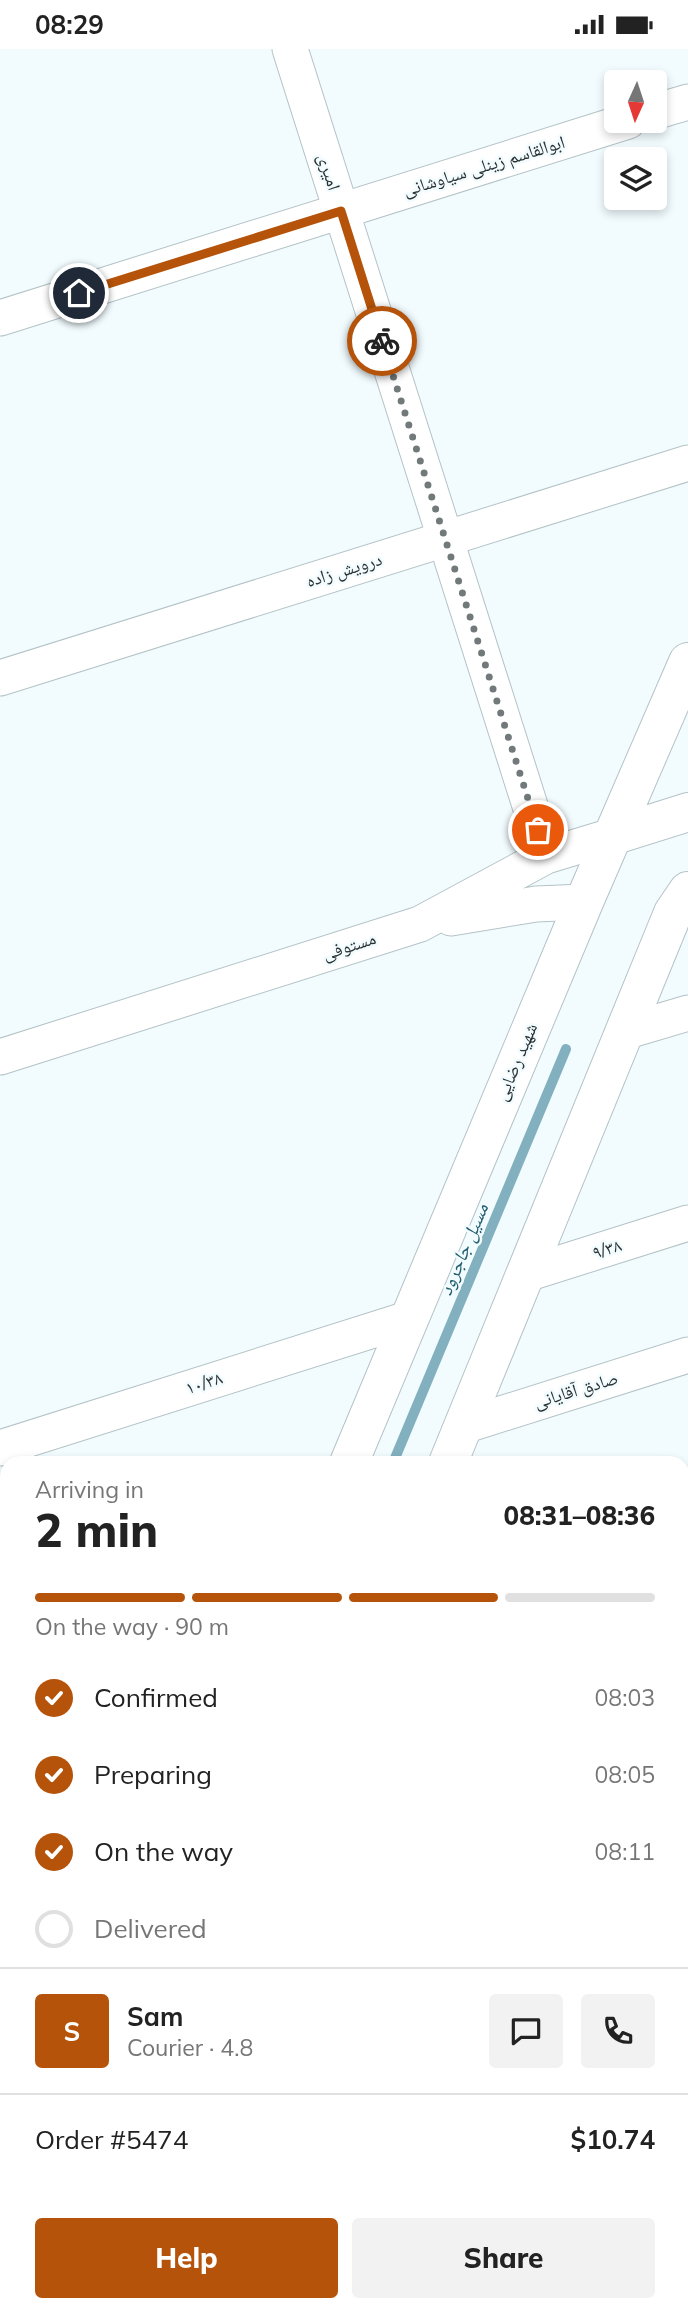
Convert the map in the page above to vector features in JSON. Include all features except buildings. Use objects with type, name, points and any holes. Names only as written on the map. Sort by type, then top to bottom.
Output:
[{"type":"main road","name":"شهید رضایی","points":[[352,1456],[583,902],[688,662]]},
{"type":"main road","name":"مستوفی","points":[[612,836],[688,812]]},
{"type":"main road","points":[[451,1456],[680,902]]},
{"type":"street","name":"امیری","points":[[290,49],[546,856]]},
{"type":"street","points":[[667,108],[688,102]]},
{"type":"street","name":"ابوالقاسم زینلی سیاوشانی","points":[[0,318],[604,129]]},
{"type":"street","name":"درویش زاده","points":[[0,678],[688,463]]},
{"type":"street","name":"مستوفی","points":[[0,1057],[420,924],[546,856],[612,836]]},
{"type":"street","points":[[420,924],[536,904],[583,902]]},
{"type":"street","points":[[624,1032],[688,1013]]},
{"type":"street","name":"۹/۳۸","points":[[526,1274],[688,1223]]},
{"type":"street","name":"۱۰/۳۸","points":[[0,1448],[408,1319]]},
{"type":"street","name":"صادق آقایانی","points":[[463,1426],[688,1355]]},
{"type":"waterway","name":"مسیل جاجرود","points":[[396,1456],[566,1049]]},
{"type":"way so far","points":[[382,341],[538,830]]},
{"type":"route","points":[[79,293],[341,211],[382,341]]}]
